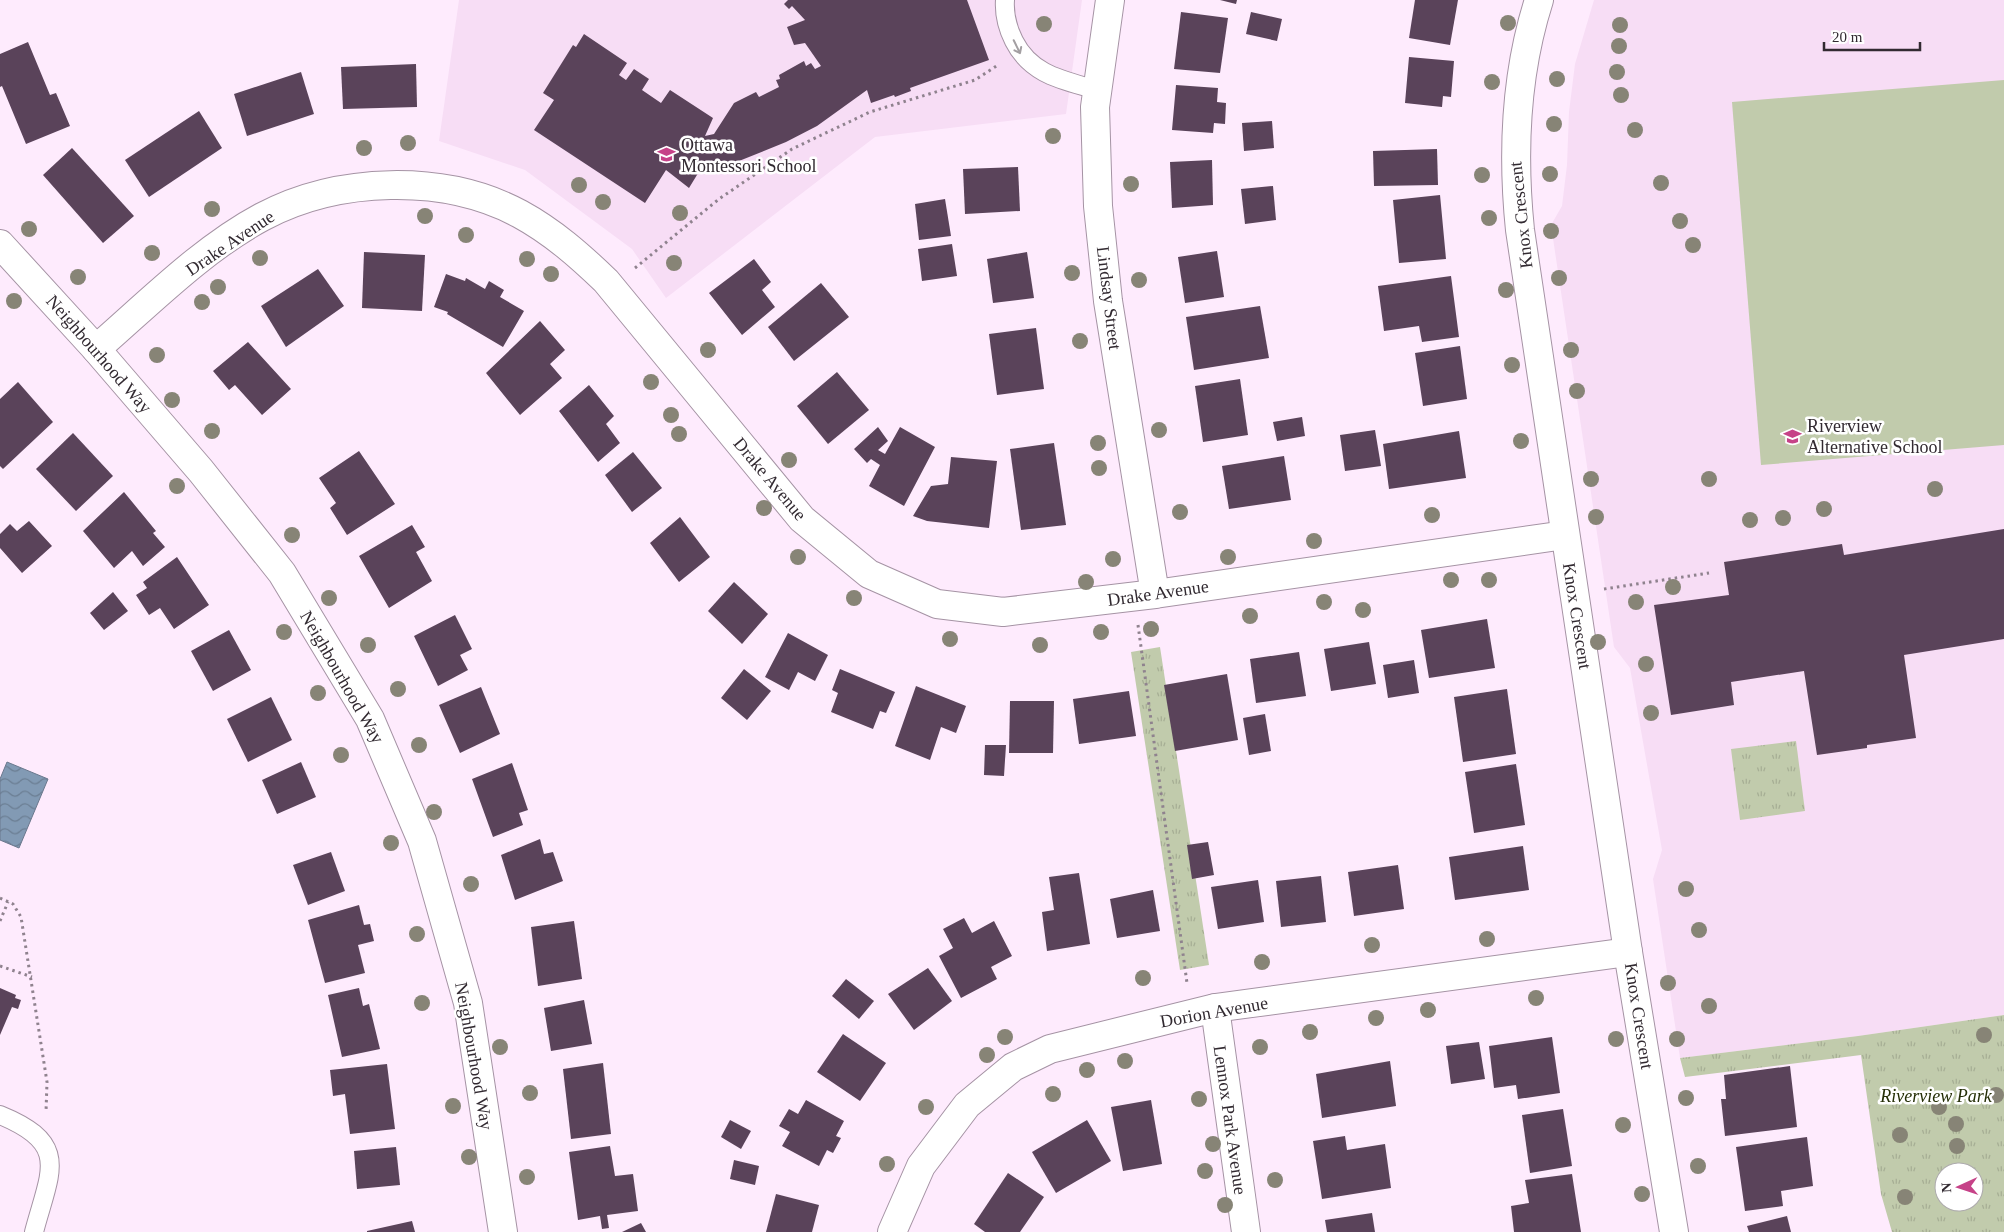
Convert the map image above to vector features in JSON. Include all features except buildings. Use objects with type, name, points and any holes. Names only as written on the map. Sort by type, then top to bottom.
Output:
[{"type":"street","name":"Lindsay Street","points":[[1110,0],[1095,106],[1098,198],[1108,301],[1145,596]]},
{"type":"street","name":"Knox Crescent","points":[[1539,0],[1521,74],[1515,129],[1515,180],[1565,535],[1628,952],[1674,1232]]},
{"type":"street","name":"Drake Avenue","points":[[96,349],[206,255],[261,218],[300,200],[348,189],[390,184],[438,189],[479,198],[519,214],[556,236],[580,256],[611,287],[802,519],[869,574],[937,604],[1003,612],[1145,596],[1565,535]]},
{"type":"street","name":"Neighbourhood Way","points":[[0,244],[96,349],[200,471],[282,573],[370,719],[422,842],[468,1003],[503,1232]]},
{"type":"street","name":"Dorion Avenue","points":[[892,1232],[927,1159],[967,1105],[1013,1067],[1050,1049],[1203,1011],[1628,952]]},
{"type":"street","name":"Lennox Park Avenue","points":[[1203,1011],[1246,1232]]},
{"type":"lane","points":[[1006,0],[1009,32],[1021,55],[1037,70],[1097,90]]},
{"type":"lane","points":[[0,1115],[24,1125],[40,1137],[48,1149],[49,1172],[34,1232]]},
{"type":"path","points":[[611,287],[719,199],[792,149],[870,112],[975,80],[999,64]]},
{"type":"path","points":[[1598,589],[1709,573]]},
{"type":"path","points":[[1145,596],[1203,1011]]},
{"type":"path","points":[[0,898],[13,904],[21,917],[32,977],[47,1082],[46,1110],[40,1137]]},
{"type":"path","points":[[0,921],[8,902]]},
{"type":"path","points":[[0,966],[32,977]]},
{"type":"shaded area","name":"Ottawa Montessori School","points":[[459,0],[1082,0],[1066,114],[875,137],[666,298],[632,249],[525,170],[439,141]]},
{"type":"shaded area","name":"Riverview Alternative School","points":[[1594,0],[2004,0],[2004,1015],[1858,1036],[1680,1058],[1653,879],[1662,850],[1630,668],[1614,647],[1551,225],[1562,206],[1567,165],[1569,112],[1575,64]]},
{"type":"green space","points":[[2004,80],[2004,445],[1761,465],[1732,102]]},
{"type":"green space","points":[[1160,647],[1209,965],[1180,970],[1131,652]]},
{"type":"green space","points":[[1796,741],[1805,811],[1740,820],[1731,749]]},
{"type":"green space","name":"Riverview Park","points":[[2004,1015],[2004,1232],[1892,1232],[1881,1194],[1861,1055],[1685,1077],[1680,1058],[1858,1036]]},
{"type":"water","points":[[7,762],[48,779],[19,848],[0,840],[0,779]]},
{"type":"place","name":"Ottawa Montessori School","points":[[667,155]]},
{"type":"place","name":"Riverview Alternative School","points":[[1793,436]]}]
